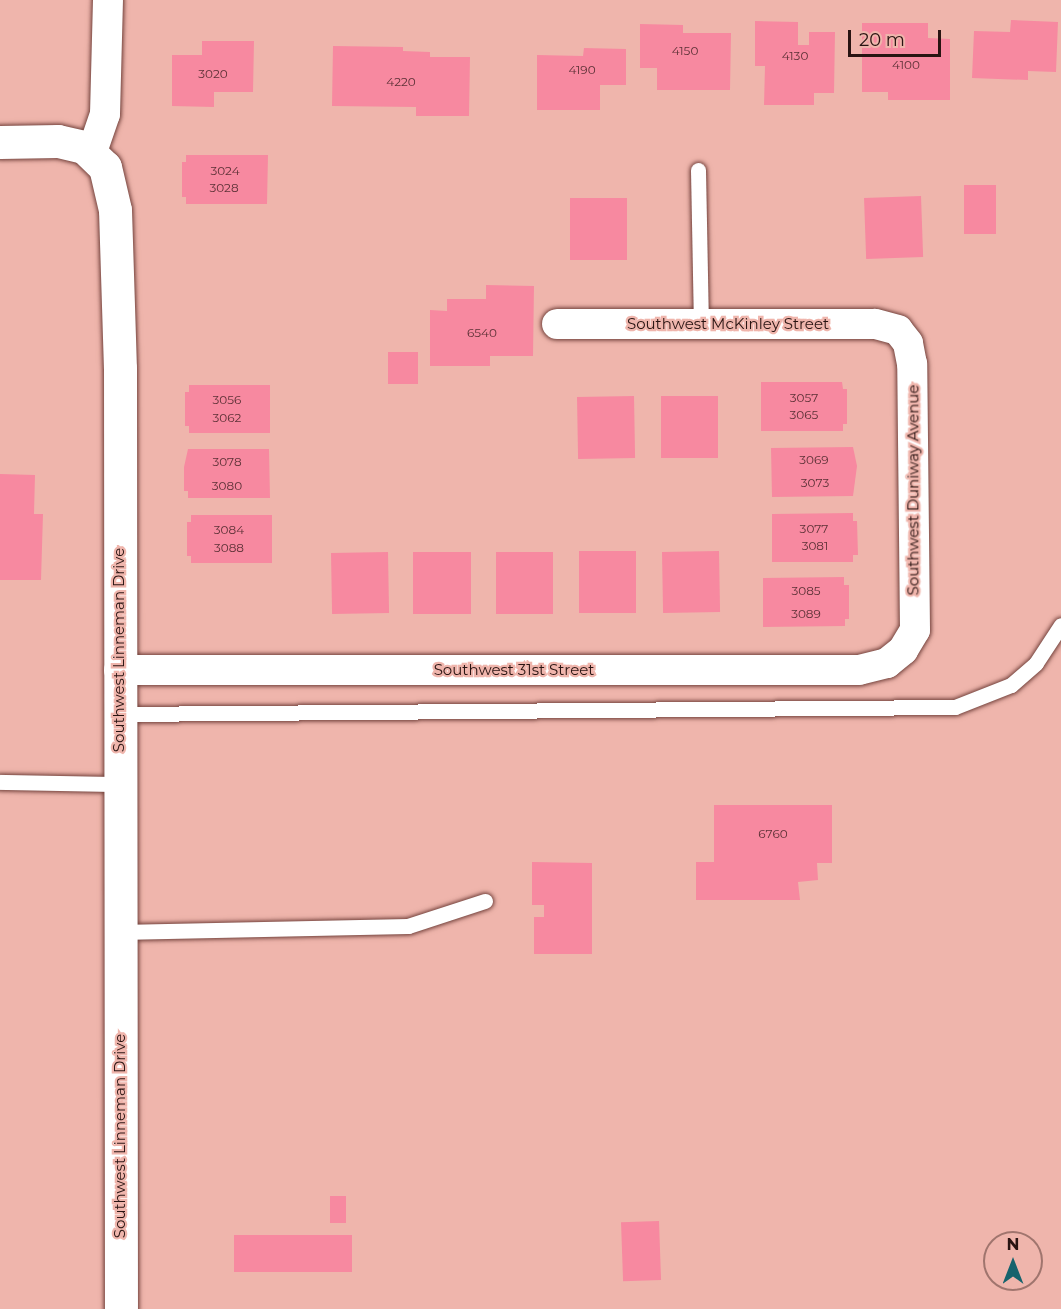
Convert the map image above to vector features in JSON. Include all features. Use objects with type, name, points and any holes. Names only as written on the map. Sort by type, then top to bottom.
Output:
[{"type":"street","points":[[0,142],[73,142],[92,152],[105,114],[108,0]]},
{"type":"street","name":"Southwest Linneman Drive","points":[[92,152],[105,167],[113,191],[118,248],[121,1309]]},
{"type":"street","name":"Southwest McKinley Street","points":[[557,324],[875,324],[898,330]]},
{"type":"street","name":"Southwest Duniway Avenue","points":[[898,330],[908,343],[912,364],[915,630],[903,650]]},
{"type":"street","name":"Southwest 31st Street","points":[[119,670],[859,670],[887,663],[903,650]]},
{"type":"lane","points":[[698,170],[701,324]]},
{"type":"lane","points":[[119,714],[955,707],[1011,685],[1036,663],[1061,626]]},
{"type":"lane","points":[[0,782],[119,784]]},
{"type":"lane","points":[[119,932],[408,926],[485,901]]},
{"type":"building","points":[[1011,20],[1058,22],[1056,72],[1028,71],[1028,80],[972,78],[974,31],[1010,32]]},
{"type":"building","points":[[755,21],[798,22],[798,45],[809,45],[809,32],[835,32],[834,93],[814,93],[814,105],[764,105],[765,66],[755,66]]},
{"type":"building","points":[[862,23],[928,23],[928,38],[950,39],[950,100],[888,100],[888,92],[862,92]]},
{"type":"building","points":[[640,24],[683,25],[683,33],[731,33],[730,90],[657,90],[657,68],[640,68]]},
{"type":"building","points":[[202,41],[254,41],[253,92],[214,92],[214,107],[172,106],[172,55],[202,55]]},
{"type":"building","points":[[333,46],[403,47],[403,51],[430,52],[430,57],[470,57],[469,116],[416,116],[416,107],[332,106]]},
{"type":"building","points":[[584,48],[626,49],[626,85],[600,85],[600,110],[537,110],[537,55],[583,56]]},
{"type":"building","points":[[186,155],[268,155],[267,204],[186,204],[186,197],[182,197],[182,162],[186,162]]},
{"type":"building","points":[[964,185],[996,185],[996,234],[964,234]]},
{"type":"building","points":[[921,196],[923,257],[866,259],[864,198]]},
{"type":"building","points":[[570,198],[627,198],[627,260],[570,260]]},
{"type":"building","points":[[486,285],[534,286],[533,356],[490,356],[490,366],[430,366],[430,310],[447,311],[447,299],[486,299]]},
{"type":"building","points":[[388,352],[418,352],[418,384],[388,384]]},
{"type":"building","points":[[761,382],[842,382],[843,389],[847,389],[847,424],[843,424],[843,431],[761,431]]},
{"type":"building","points":[[189,385],[270,385],[270,433],[189,433],[189,426],[185,426],[185,392],[189,392]]},
{"type":"building","points":[[634,396],[635,458],[578,459],[577,397]]},
{"type":"building","points":[[661,396],[718,396],[718,458],[661,458]]},
{"type":"building","points":[[853,447],[857,466],[853,496],[772,497],[771,448]]},
{"type":"building","points":[[188,449],[269,449],[270,498],[188,498],[188,491],[184,491],[184,467]]},
{"type":"building","points":[[0,474],[35,475],[34,514],[43,514],[41,580],[0,580]]},
{"type":"building","points":[[853,513],[853,521],[857,521],[858,555],[853,555],[853,562],[772,562],[772,514]]},
{"type":"building","points":[[191,515],[272,515],[272,563],[191,563],[191,556],[187,556],[187,522],[191,522]]},
{"type":"building","points":[[579,551],[636,551],[636,613],[579,613]]},
{"type":"building","points":[[719,551],[720,612],[663,613],[662,552]]},
{"type":"building","points":[[388,552],[389,613],[332,614],[331,553]]},
{"type":"building","points":[[413,552],[471,552],[471,614],[413,614]]},
{"type":"building","points":[[496,552],[553,552],[553,614],[496,614]]},
{"type":"building","points":[[844,577],[844,585],[849,585],[849,619],[845,619],[845,626],[763,627],[763,578]]},
{"type":"building","points":[[714,805],[832,805],[832,863],[817,863],[818,880],[798,882],[800,900],[696,900],[696,862],[714,862]]},
{"type":"building","points":[[532,862],[592,863],[592,954],[534,954],[534,917],[544,917],[544,905],[532,905]]},
{"type":"building","points":[[330,1196],[346,1196],[346,1223],[330,1223]]},
{"type":"building","points":[[659,1221],[661,1280],[623,1281],[621,1222]]},
{"type":"building","points":[[234,1235],[352,1235],[352,1272],[234,1272]]}]
